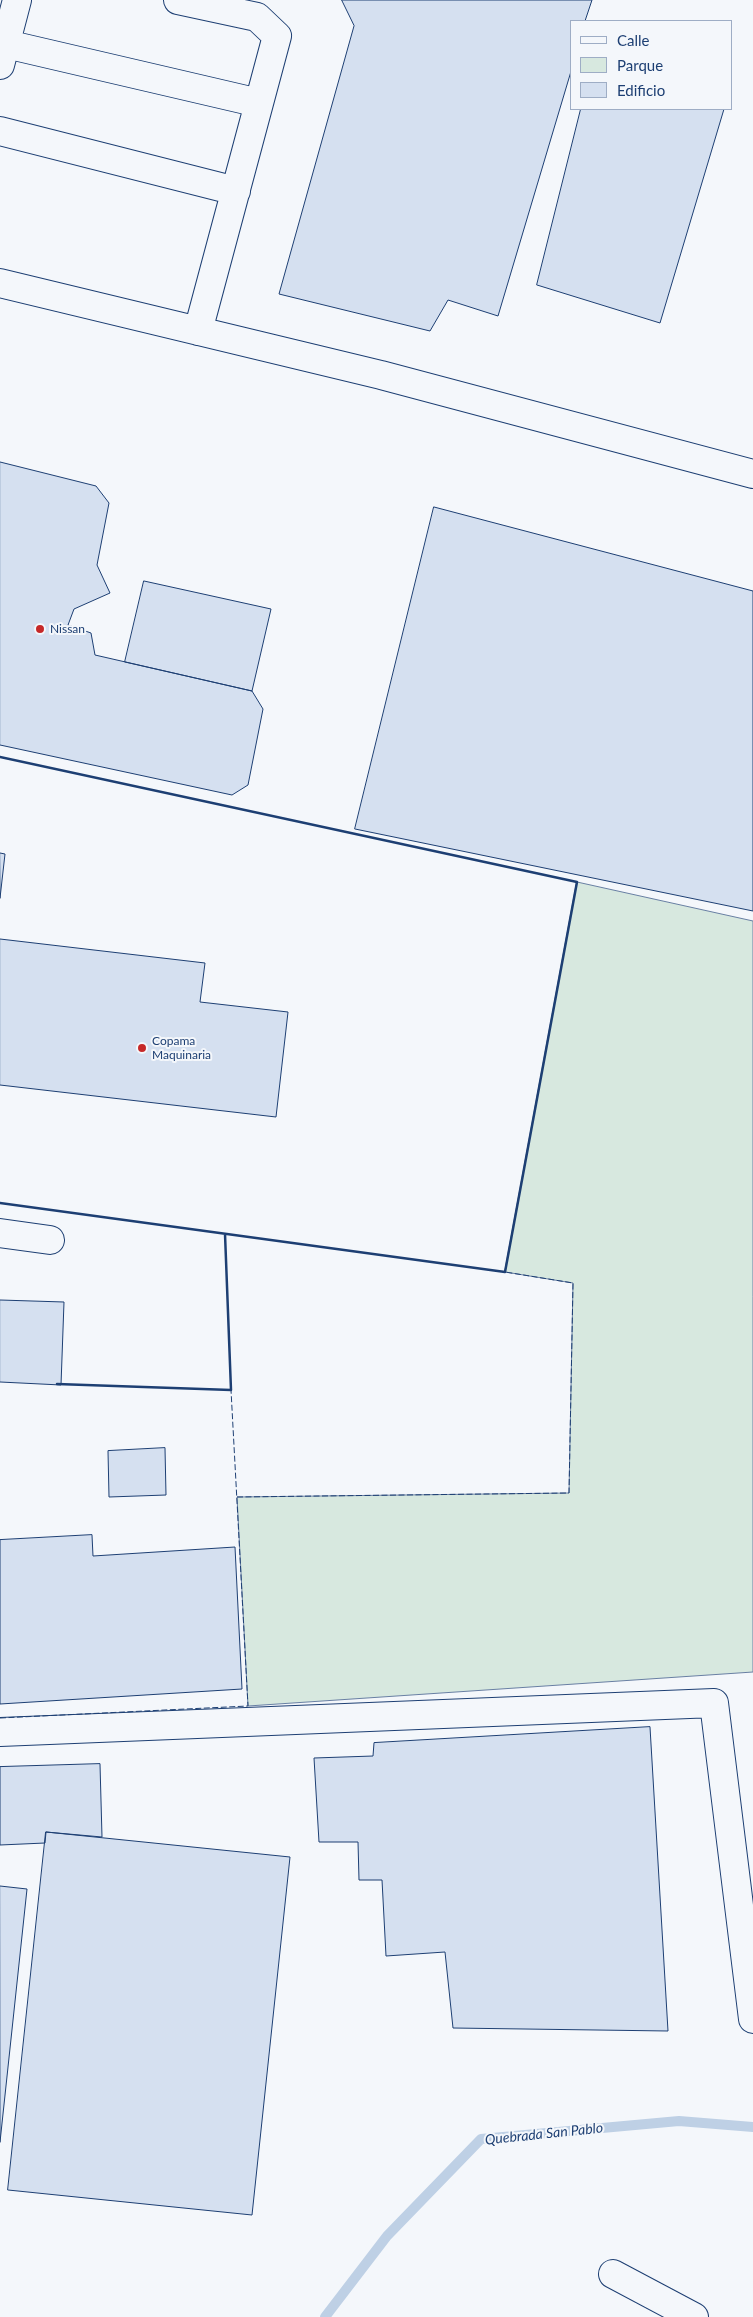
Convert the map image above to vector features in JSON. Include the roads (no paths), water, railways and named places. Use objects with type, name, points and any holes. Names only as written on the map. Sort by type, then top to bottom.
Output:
[{"type":"street","points":[[17,0],[3,54],[259,103]]},
{"type":"street","points":[[178,0],[257,16],[278,36],[198,331]]},
{"type":"street","points":[[0,131],[236,191]]},
{"type":"street","points":[[0,283],[382,375],[753,474]]},
{"type":"street","points":[[0,1233],[50,1240]]},
{"type":"street","points":[[0,1732],[714,1703],[753,2019]]},
{"type":"street","points":[[613,2274],[694,2317]]},
{"type":"waterway","name":"Quebrada San Pablo","points":[[325,2317],[387,2236],[481,2139],[679,2121],[753,2127]]},
{"type":"place","name":"Nissan","points":[[40,629]]},
{"type":"place","name":"Copama Maquinaria","points":[[142,1048]]}]
